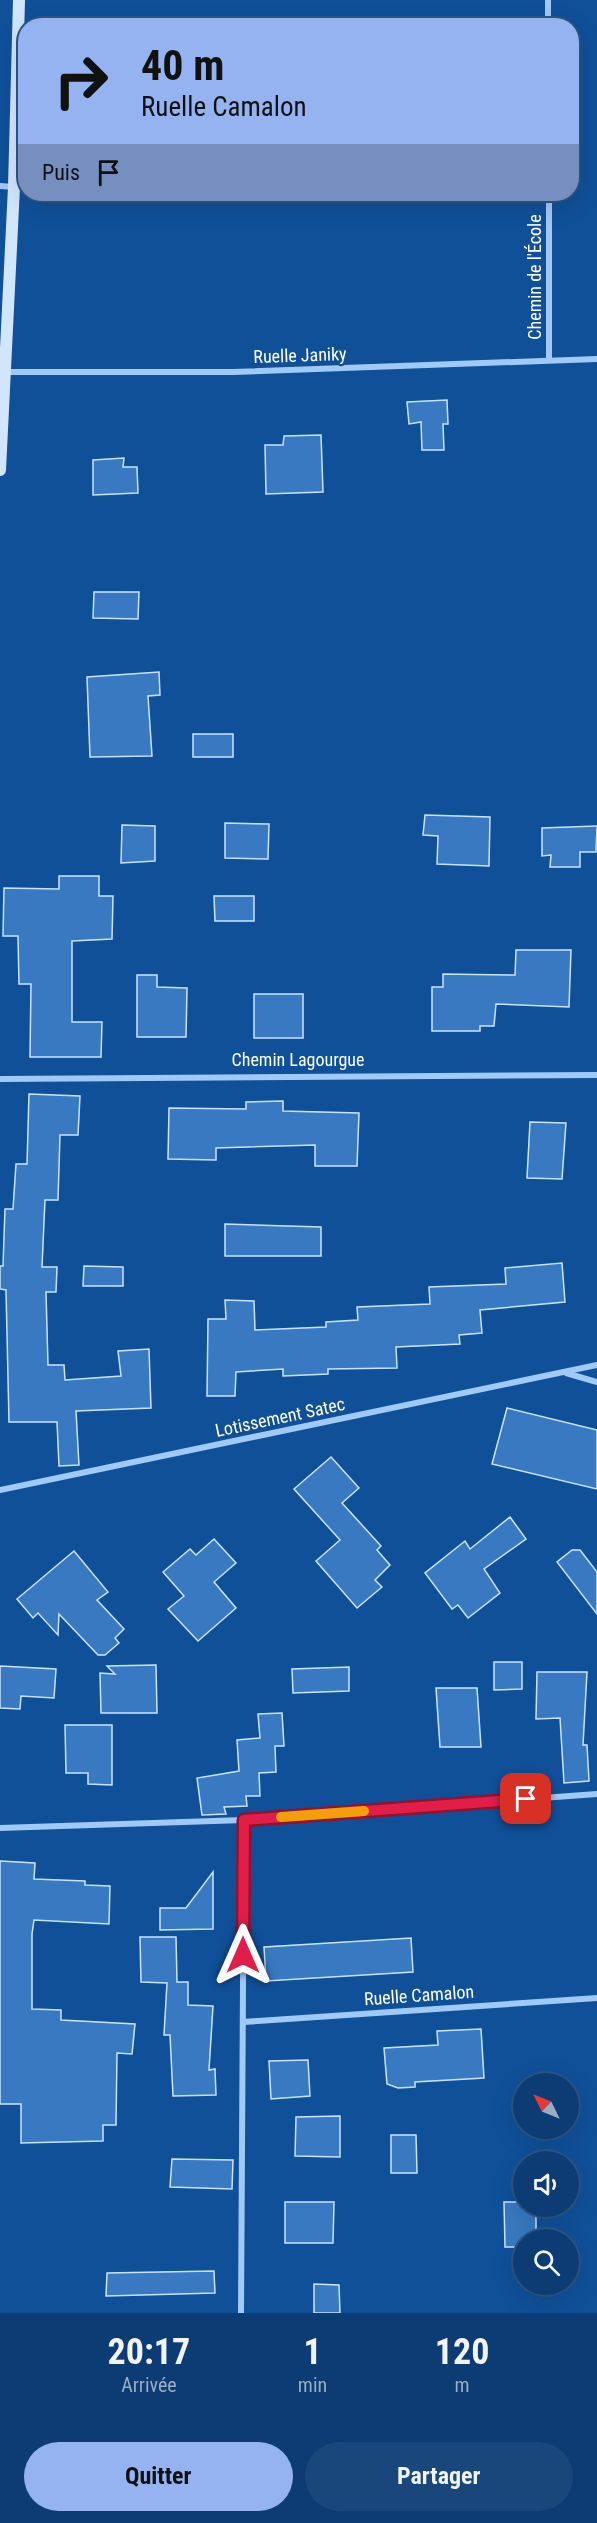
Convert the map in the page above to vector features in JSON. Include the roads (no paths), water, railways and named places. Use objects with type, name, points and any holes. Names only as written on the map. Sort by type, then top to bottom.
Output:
[{"type":"street","points":[[19,0],[19,18]]},
{"type":"street","points":[[548,0],[548,18]]},
{"type":"street","points":[[0,470],[3,372],[14,187],[18,37]]},
{"type":"street","points":[[0,186],[14,187]]},
{"type":"street","name":"Chemin de l'École","points":[[549,201],[549,360]]},
{"type":"street","name":"Ruelle Janiky","points":[[3,372],[233,372],[597,359]]},
{"type":"street","name":"Chemin Lagourgue","points":[[0,1079],[597,1075]]},
{"type":"street","name":"Lotissement Satec","points":[[0,1490],[597,1365]]},
{"type":"street","name":"Lotissement Satec","points":[[566,1373],[597,1382]]},
{"type":"street","points":[[0,1828],[244,1820],[597,1794]]},
{"type":"street","points":[[242,2313],[244,1820]]},
{"type":"street","name":"Ruelle Camalon","points":[[243,2022],[597,1998]]}]
